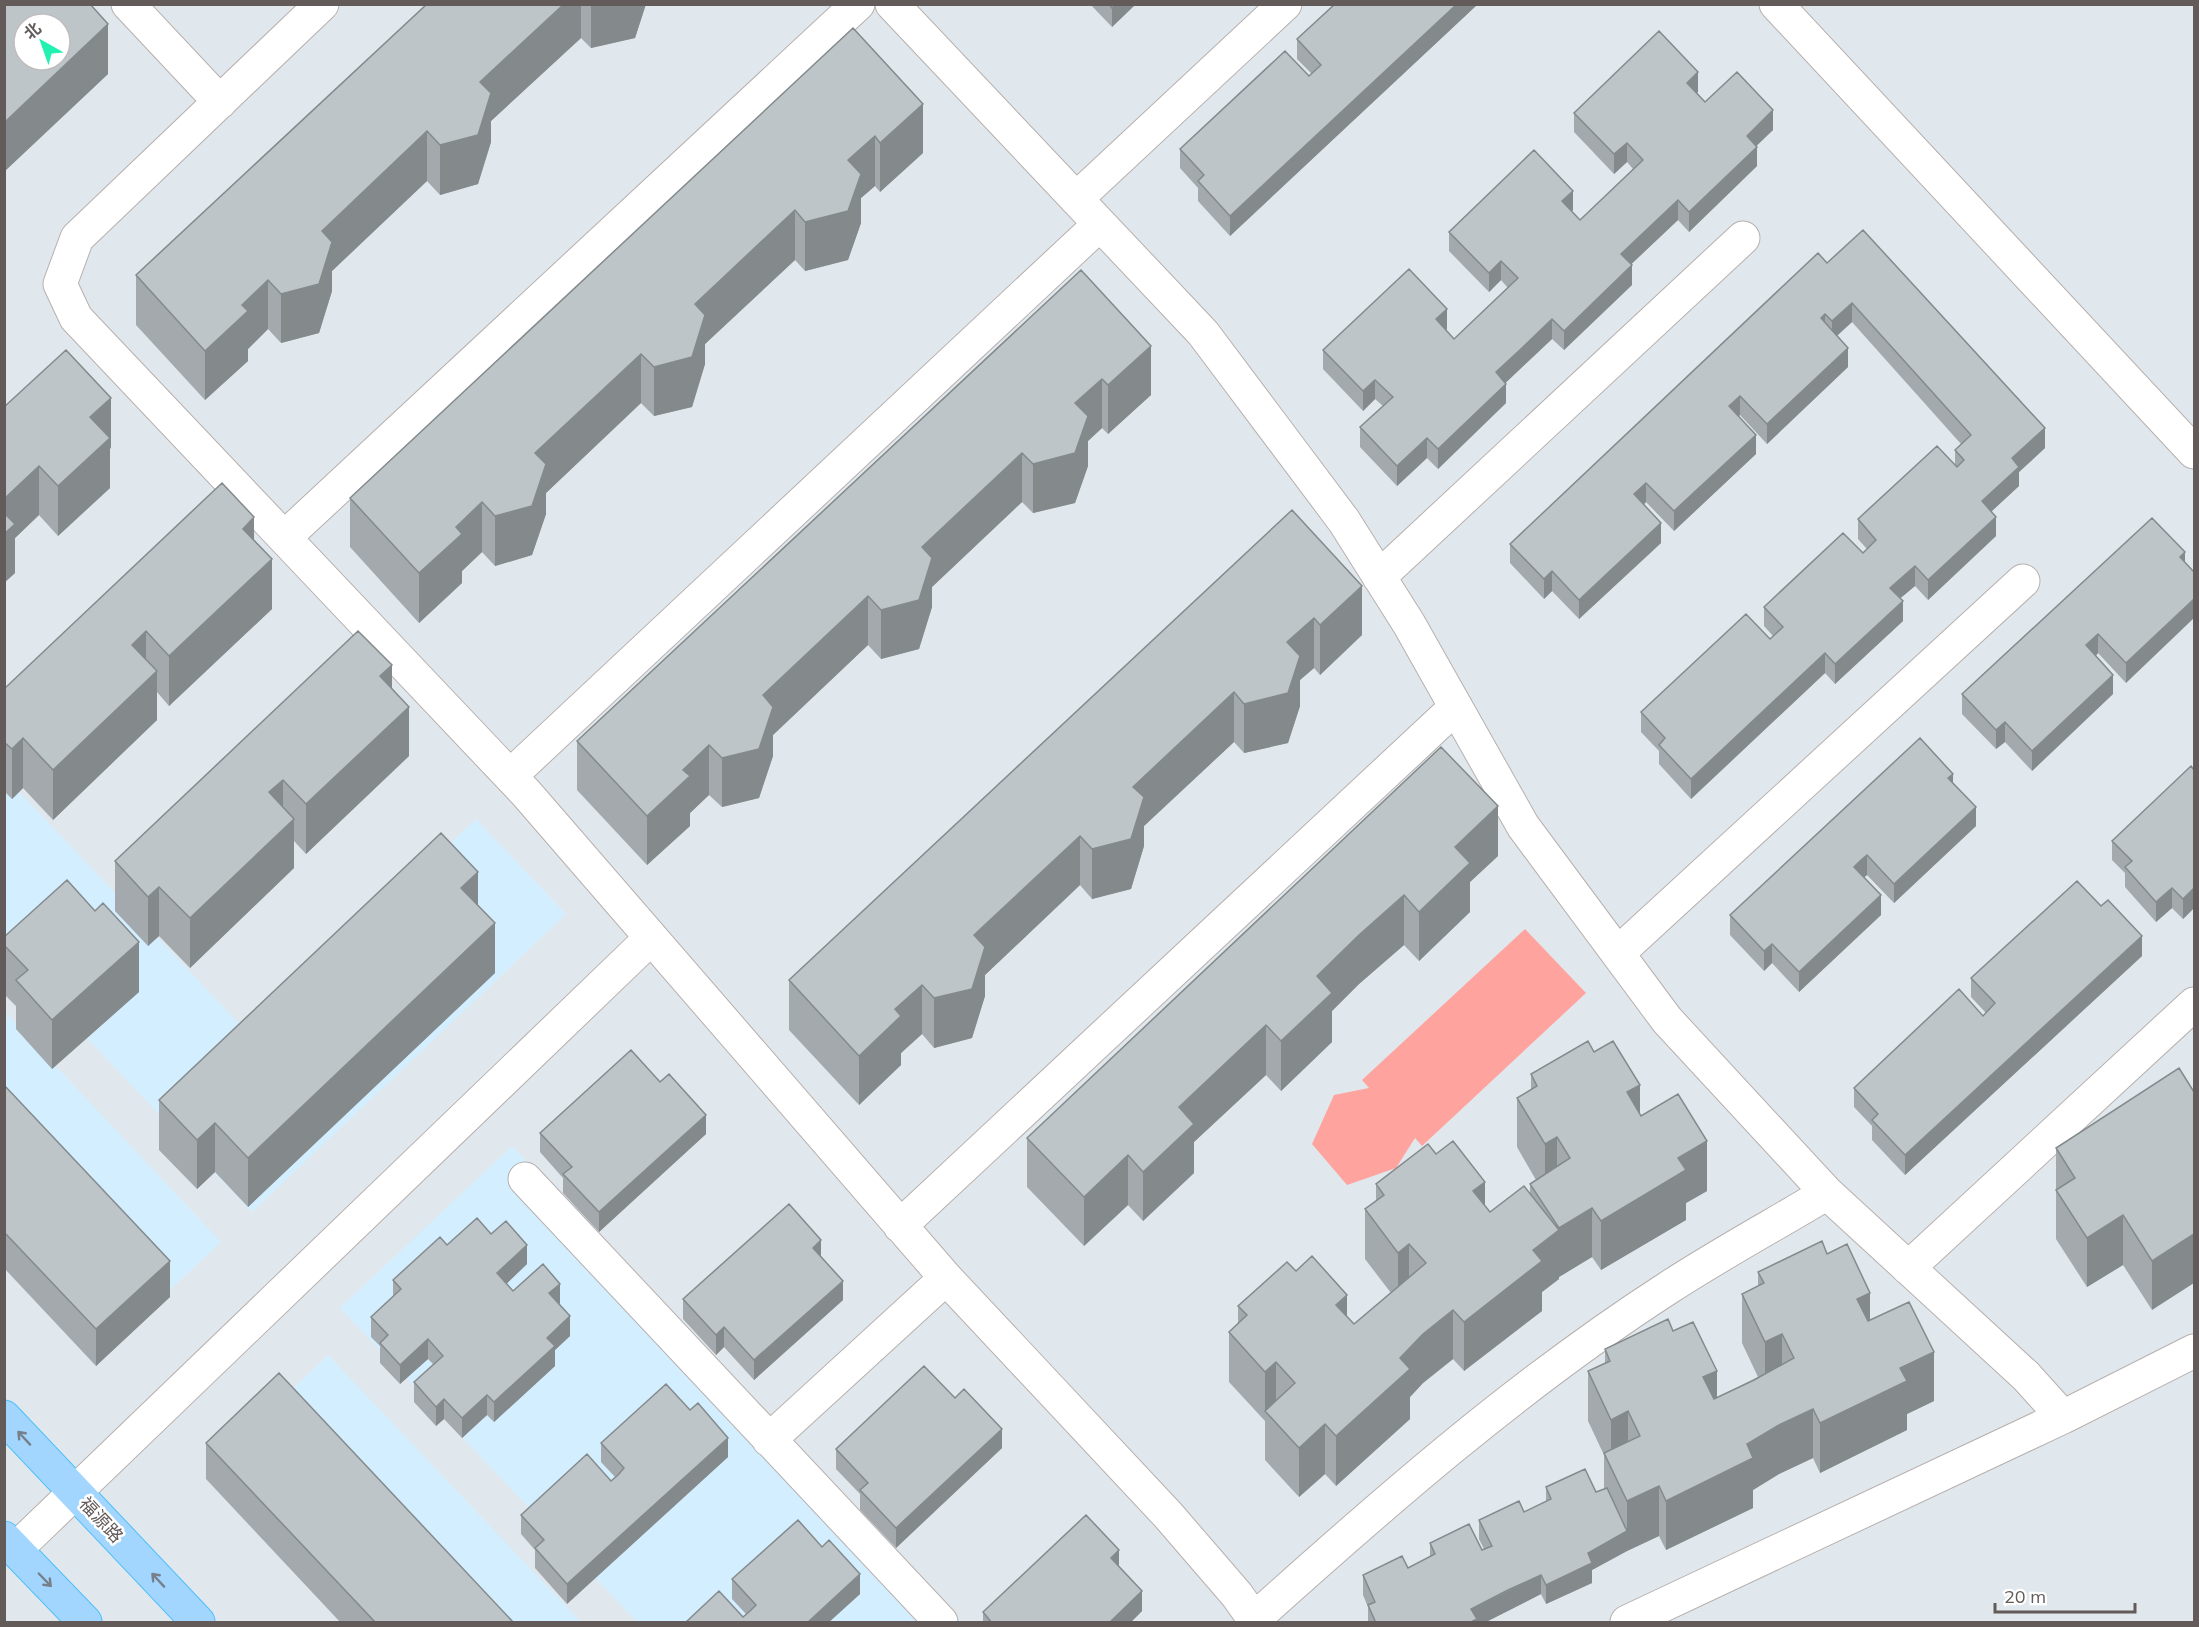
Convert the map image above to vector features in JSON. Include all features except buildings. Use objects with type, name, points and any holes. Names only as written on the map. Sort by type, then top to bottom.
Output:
[{"type":"main road","name":"福源路","points":[[4,1417],[198,1623]]},
{"type":"main road","points":[[10,1544],[85,1623]]},
{"type":"street","points":[[128,4],[220,102]]},
{"type":"street","points":[[322,4],[77,238],[60,284],[75,318],[510,776],[946,1278],[1168,1515],[1237,1595],[1254,1622],[1379,1508],[1574,1353],[1668,1288],[1827,1193]]},
{"type":"street","points":[[285,537],[858,4]]},
{"type":"street","points":[[892,4],[1203,333],[1344,520],[1409,624],[1523,826],[1667,1020],[1827,1193],[2026,1376],[2063,1417]]},
{"type":"street","points":[[1076,199],[1285,4]]},
{"type":"street","points":[[1776,4],[2194,452]]},
{"type":"street","points":[[510,776],[1100,224]]},
{"type":"street","points":[[1379,577],[1743,238]]},
{"type":"street","points":[[1618,953],[2023,581]]},
{"type":"street","points":[[900,1226],[1456,707]]},
{"type":"street","points":[[10,1544],[75,1492],[651,938]]},
{"type":"street","points":[[1908,1268],[2194,1004]]},
{"type":"street","points":[[525,1179],[941,1623]]},
{"type":"street","points":[[769,1440],[946,1278]]},
{"type":"street","points":[[1628,1623],[2063,1417],[2194,1351]]},
{"type":"shaded area","points":[[4,776],[249,1034],[476,819],[566,914],[252,1212],[5,952]]},
{"type":"shaded area","points":[[1525,929],[1586,993],[1422,1146],[1415,1138],[1396,1168],[1347,1185],[1312,1144],[1334,1095],[1369,1088],[1362,1080]]},
{"type":"shaded area","points":[[5,1012],[221,1242],[138,1320],[5,1178]]},
{"type":"shaded area","points":[[512,1146],[962,1622],[637,1622],[340,1308]]},
{"type":"shaded area","points":[[328,1355],[581,1622],[426,1622],[246,1433]]}]
